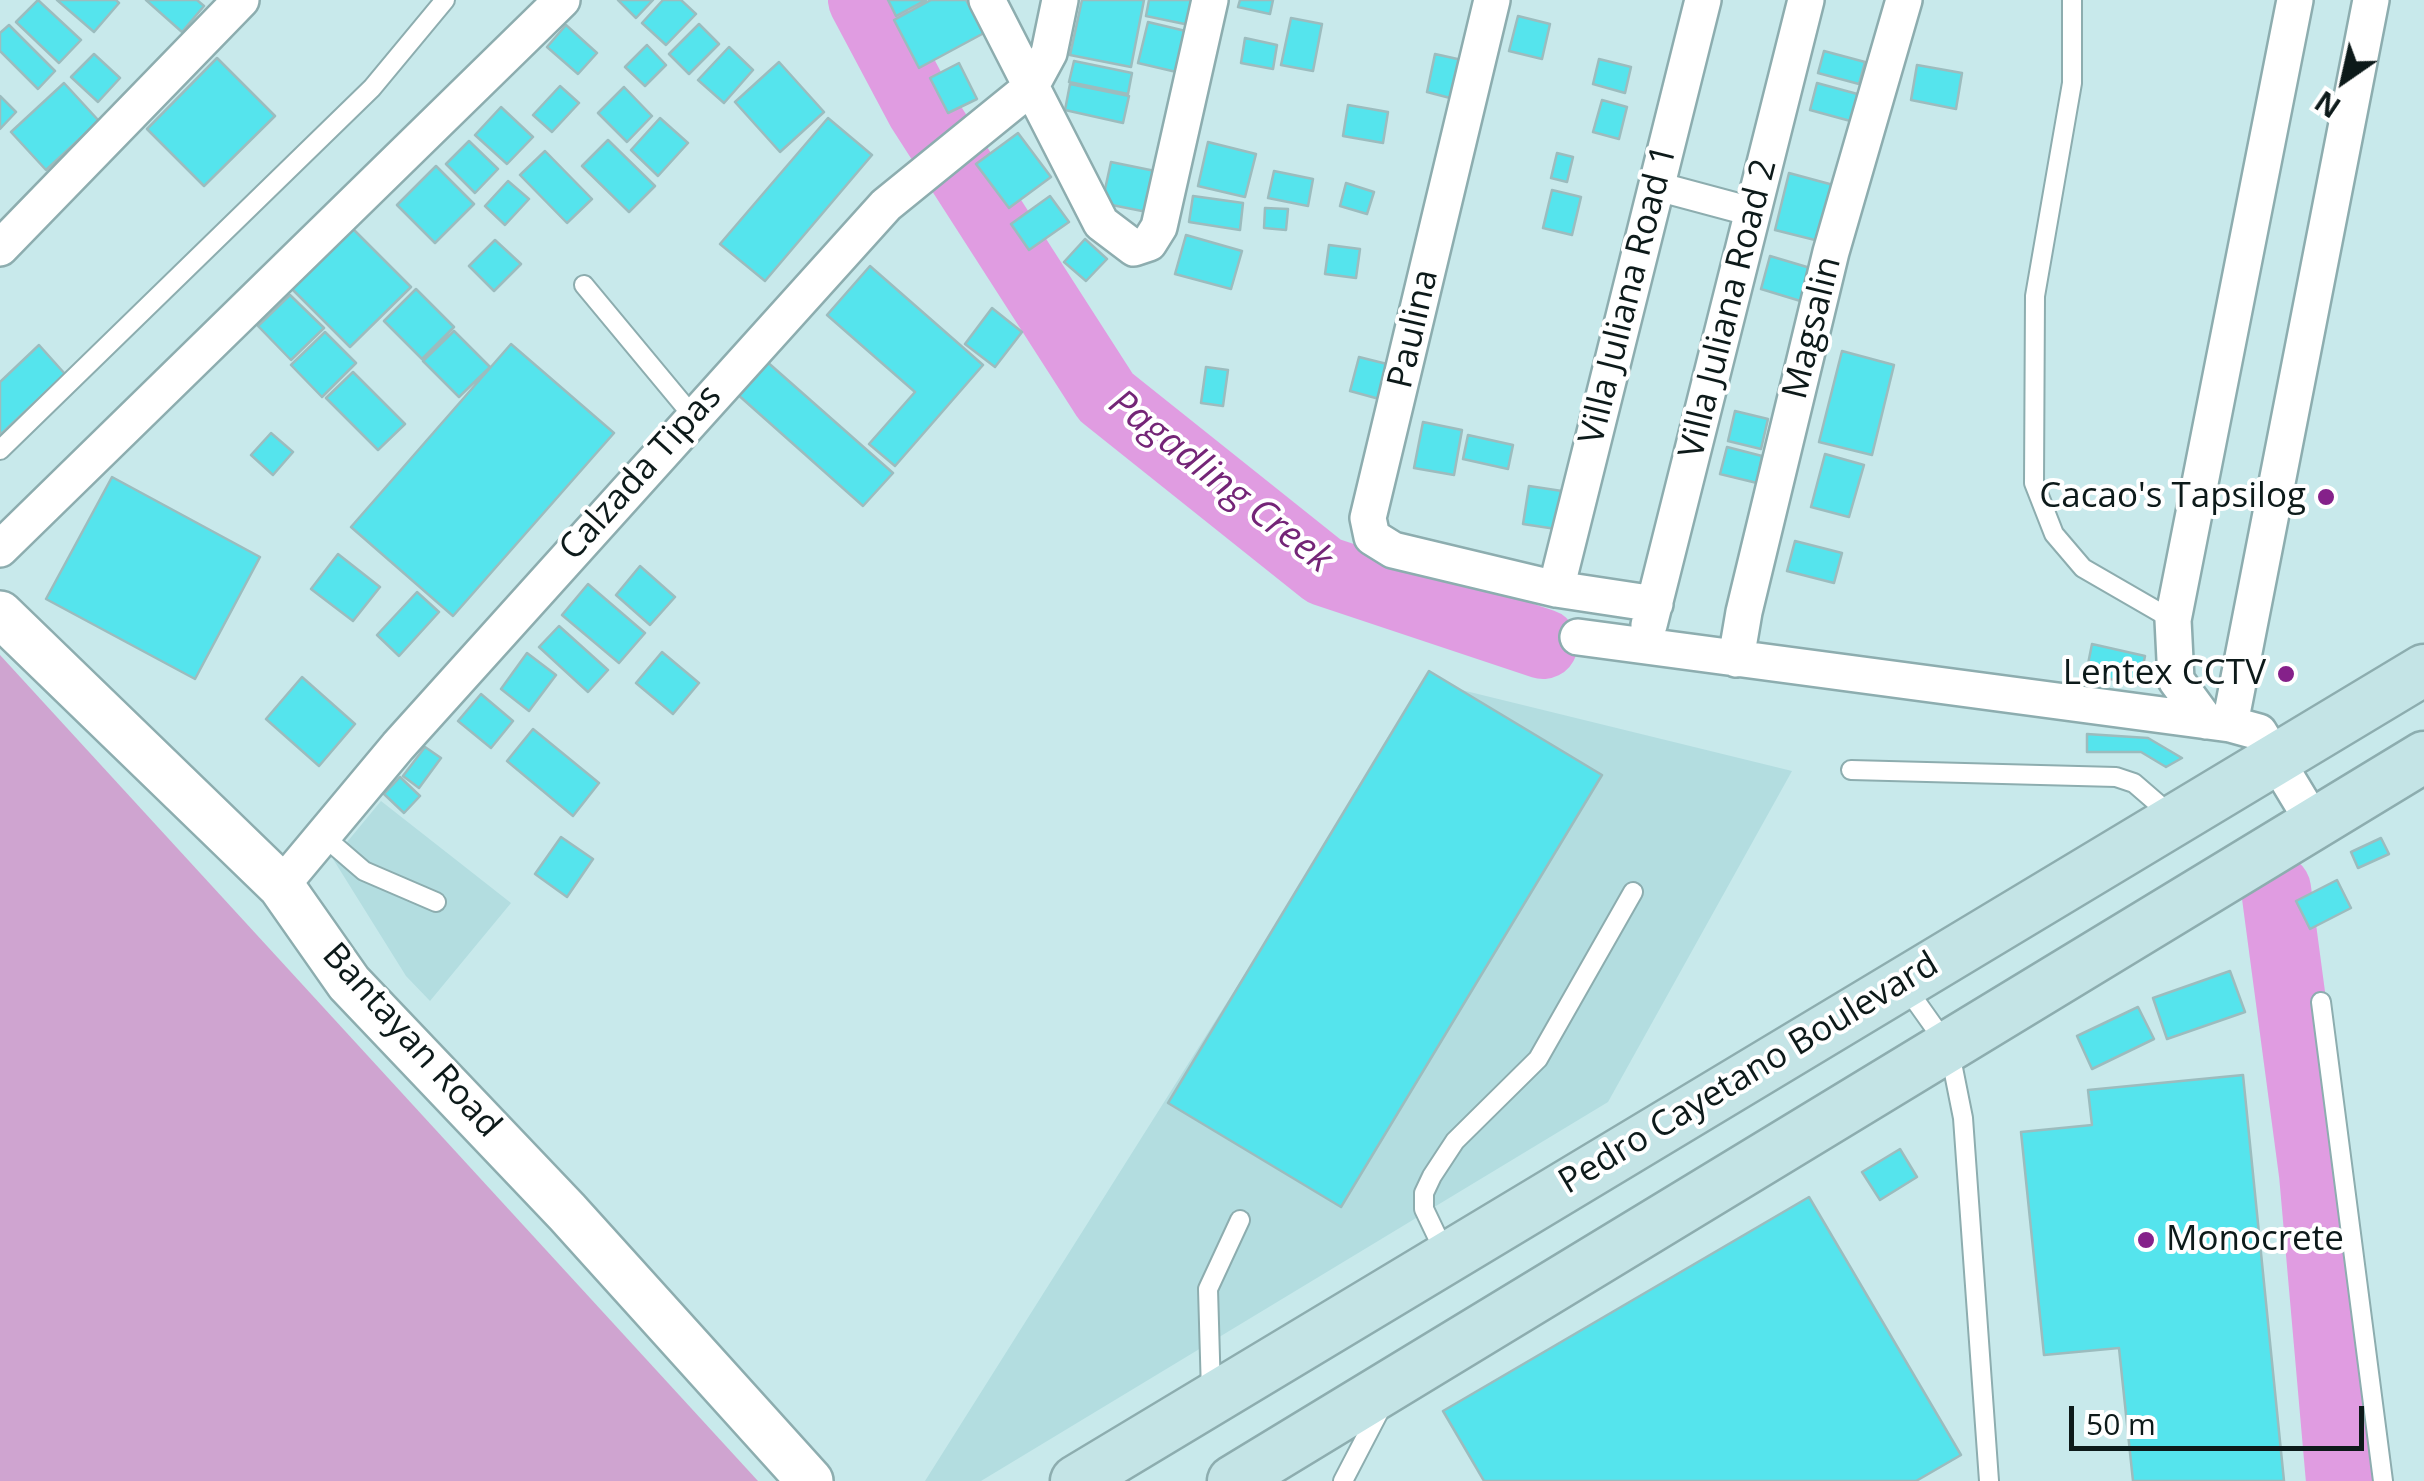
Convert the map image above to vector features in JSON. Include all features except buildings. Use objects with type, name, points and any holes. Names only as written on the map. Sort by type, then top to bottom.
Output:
[{"type":"main road","name":"Pedro Cayetano Boulevard","points":[[1076,1481],[2424,670]]},
{"type":"main road","points":[[1233,1481],[2424,757]]},
{"type":"street","points":[[0,248],[241,0]]},
{"type":"street","points":[[0,549],[562,0]]},
{"type":"street","points":[[987,0],[1101,222],[1134,248],[1149,243],[1159,227],[1210,0]]},
{"type":"street","points":[[1030,88],[1049,53],[1060,0]]},
{"type":"street","name":"Paulina","points":[[1492,0],[1368,518],[1372,538],[1393,550],[1556,589],[1650,623]]},
{"type":"street","name":"Villa Juliana Road 1","points":[[1556,589],[1703,0]]},
{"type":"street","name":"Villa Juliana Road 2","points":[[1650,623],[1806,0]]},
{"type":"street","name":"Magsalin","points":[[1736,659],[1748,594],[1831,252],[1904,0]]},
{"type":"street","points":[[2218,722],[2176,680],[2173,620],[2295,0]]},
{"type":"street","points":[[2218,722],[2372,0]]},
{"type":"street","name":"Calzada Tipas","points":[[281,886],[321,834],[692,416],[886,205],[954,154],[1030,88]]},
{"type":"street","points":[[1656,186],[1753,212]]},
{"type":"street","name":"Bantayan Road","points":[[0,614],[281,886],[349,982],[566,1212],[810,1481]]},
{"type":"street","points":[[1578,637],[1650,623],[1736,659],[2218,722],[2258,732],[2278,758],[2314,823]]},
{"type":"lane","points":[[0,450],[372,88],[445,0]]},
{"type":"lane","points":[[2072,0],[2072,83],[2035,296],[2034,482],[2054,534],[2082,568],[2173,620]]},
{"type":"lane","points":[[584,285],[692,416]]},
{"type":"lane","points":[[1851,770],[2116,778],[2134,783],[2175,819]]},
{"type":"lane","points":[[321,834],[364,871],[436,902]]},
{"type":"lane","points":[[1447,1257],[1424,1209],[1424,1194],[1432,1176],[1455,1141],[1538,1059],[1632,892]]},
{"type":"lane","points":[[1902,982],[1949,1048],[1963,1118],[1990,1481]]},
{"type":"lane","points":[[2321,1002],[2384,1481]]},
{"type":"lane","points":[[1211,1399],[1208,1289],[1240,1220]]},
{"type":"lane","points":[[1342,1481],[1394,1383]]},
{"type":"shaded area","points":[[0,655],[758,1481],[0,1481]]},
{"type":"shaded area","points":[[1429,682],[1792,771],[1608,1102],[981,1481],[925,1481]]},
{"type":"shaded area","points":[[381,801],[511,903],[430,1001],[406,976],[333,859]]},
{"type":"waterway","name":"Pagadling Creek","points":[[863,0],[921,109],[1106,397],[1324,571],[1543,644]]},
{"type":"waterway","name":"Pagadling Creek","points":[[2276,889],[2314,1174],[2341,1481]]},
{"type":"place","name":"Cacao's Tapsilog","points":[[2326,497]]},
{"type":"place","name":"Lentex CCTV","points":[[2286,674]]},
{"type":"place","name":"Monocrete","points":[[2146,1240]]}]
